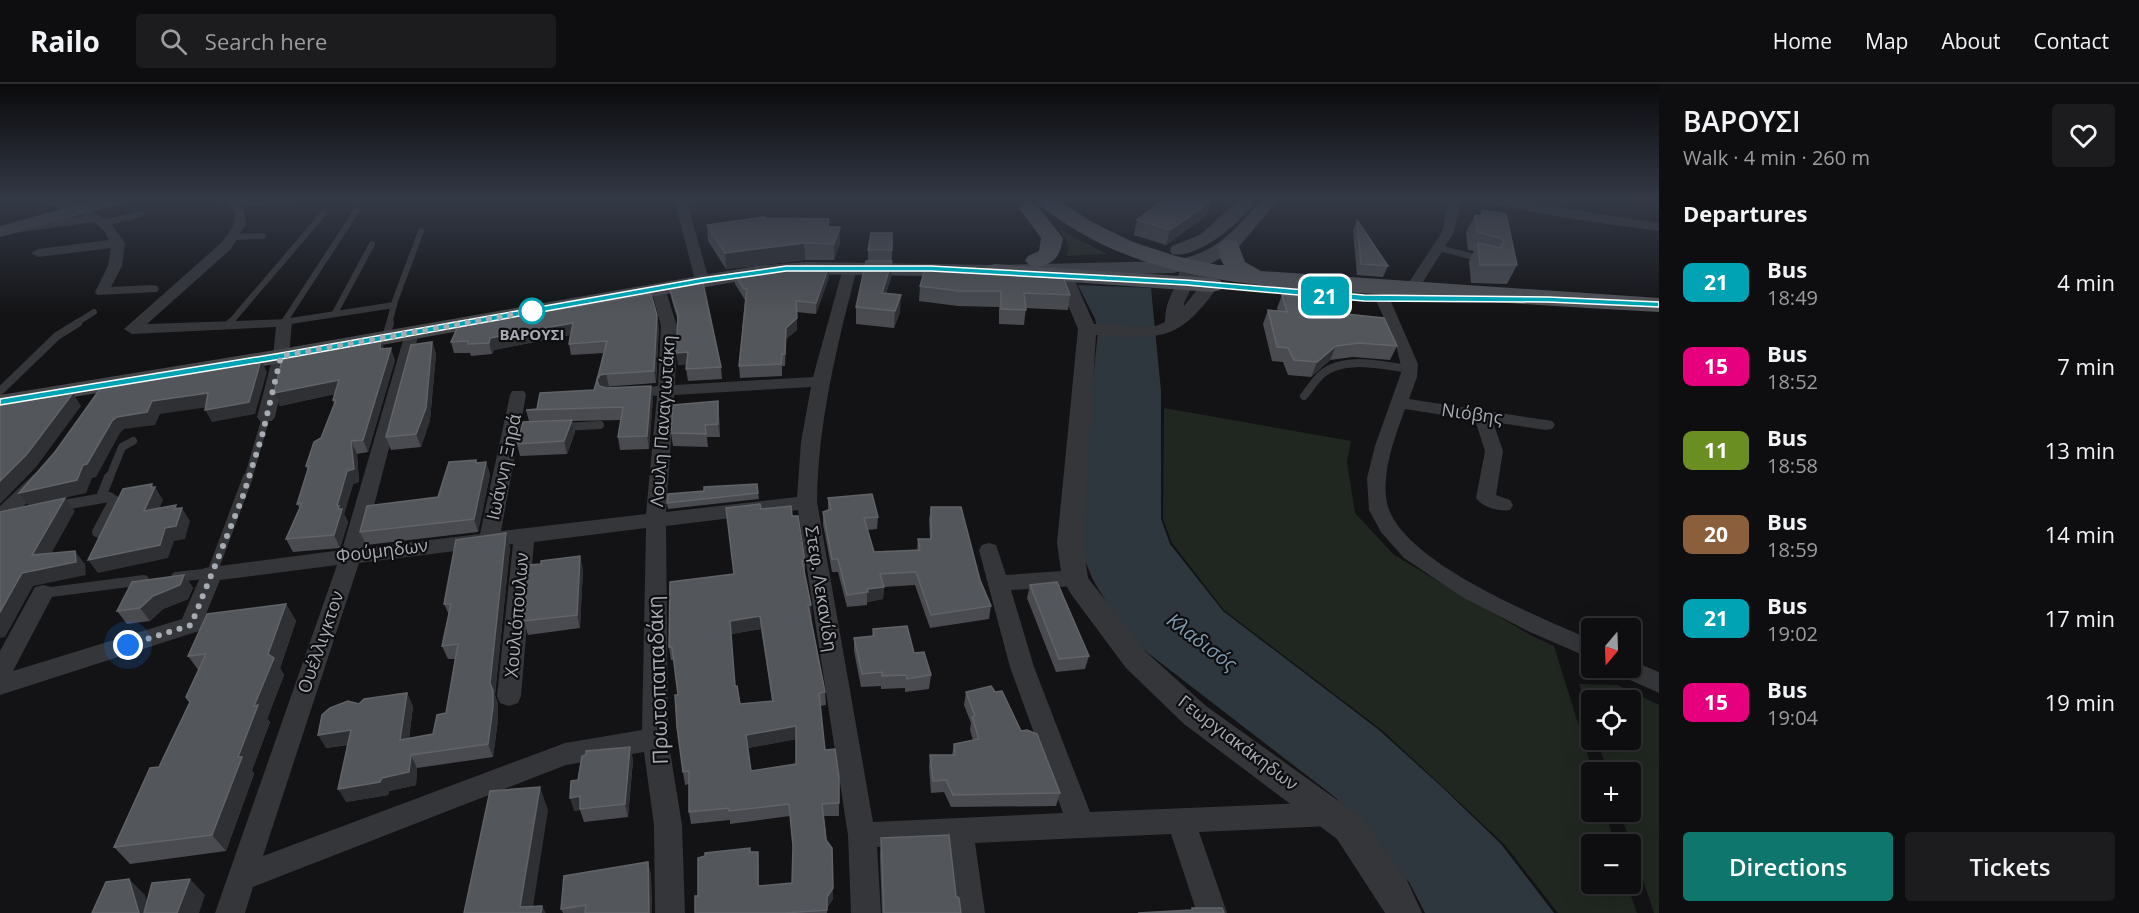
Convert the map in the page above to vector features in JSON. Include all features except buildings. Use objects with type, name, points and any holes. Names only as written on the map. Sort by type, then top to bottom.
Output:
[{"type":"main road","points":[[1036,261],[1049,254],[1052,238]]},
{"type":"main road","points":[[1085,238],[1133,258]]},
{"type":"main road","points":[[1106,238],[1210,285],[1305,294],[1382,298],[1415,294]]},
{"type":"main road","points":[[995,272],[1158,262],[1207,238]]},
{"type":"main road","points":[[1187,275],[1229,246],[1236,238]]},
{"type":"main road","points":[[1229,246],[1229,257],[1233,264],[1243,272],[1261,278]]},
{"type":"main road","points":[[931,269],[1036,261],[1133,258],[1158,262]]},
{"type":"main road","points":[[0,402],[281,356],[702,280],[778,269],[931,269],[1065,276],[1187,275],[1261,278],[1415,294],[1659,305]]},
{"type":"street","points":[[116,238],[118,243],[115,267],[102,292],[152,289]]},
{"type":"street","points":[[691,238],[702,280]]},
{"type":"street","points":[[1415,294],[1445,238]]},
{"type":"street","points":[[231,239],[132,329],[284,322],[281,356],[266,417]]},
{"type":"street","points":[[38,254],[118,243]]},
{"type":"street","name":"Στεφ. Λεκανίδη","points":[[850,268],[819,382],[806,462],[807,502],[862,835],[866,913]]},
{"type":"street","points":[[1174,322],[1175,303],[1187,275]]},
{"type":"street","points":[[1065,276],[1092,329],[1164,330],[1193,308],[1210,285]]},
{"type":"street","name":"Λουλη Παναγιωτάκη","points":[[656,519],[669,326],[658,288]]},
{"type":"street","points":[[1382,298],[1392,317],[1410,369],[1380,460],[1376,484],[1379,513],[1388,530],[1412,553],[1442,575],[1581,645]]},
{"type":"street","name":"Γεωργιακάκηδων","points":[[1092,329],[1071,532],[1076,578],[1103,620],[1136,660],[1195,715],[1333,814],[1349,828],[1393,890],[1404,913]]},
{"type":"street","name":"Ουέλλιγκτον","points":[[230,913],[351,555],[411,333]]},
{"type":"street","points":[[643,391],[819,382]]},
{"type":"street","points":[[95,403],[108,385]]},
{"type":"street","name":"Ιωάννη Ξηρά","points":[[489,539],[517,429],[518,395]]},
{"type":"street","name":"Νιόβης","points":[[1398,403],[1546,425]]},
{"type":"street","points":[[1482,415],[1494,451],[1486,498],[1503,505]]},
{"type":"street","points":[[0,519],[30,491],[50,466]]},
{"type":"street","name":"Φούμηδων","points":[[212,573],[807,502]]},
{"type":"street","name":"Πρωτοπαπαδάκη","points":[[656,519],[655,739],[668,825],[670,913]]},
{"type":"street","name":"Χουλιόπουλων","points":[[509,696],[524,535]]},
{"type":"street","points":[[989,550],[1022,667],[1081,825]]},
{"type":"street","points":[[0,685],[191,625],[212,573]]},
{"type":"street","points":[[998,583],[1076,578]]},
{"type":"street","points":[[0,673],[43,593]]},
{"type":"street","points":[[1641,675],[1659,683]]},
{"type":"street","points":[[241,879],[565,754],[655,739]]},
{"type":"street","points":[[862,835],[1333,814]]},
{"type":"street","points":[[1181,820],[1212,913]]},
{"type":"street","points":[[959,831],[970,913]]},
{"type":"lane","points":[[231,239],[245,238]]},
{"type":"lane","points":[[228,325],[303,238]]},
{"type":"lane","points":[[284,322],[339,238]]},
{"type":"lane","points":[[386,337],[394,305],[419,238]]},
{"type":"lane","points":[[335,313],[372,244]]},
{"type":"lane","points":[[1439,248],[1490,261]]},
{"type":"lane","points":[[284,322],[394,305]]},
{"type":"lane","points":[[0,391],[57,336],[94,312]]},
{"type":"lane","points":[[1304,396],[1324,372],[1336,368],[1371,365],[1410,369]]},
{"type":"lane","points":[[167,578],[212,573],[242,499],[266,417]]},
{"type":"lane","points":[[555,427],[600,425]]},
{"type":"lane","points":[[110,496],[122,447],[133,441]]},
{"type":"lane","points":[[45,509],[110,496]]},
{"type":"lane","points":[[105,536],[98,532],[114,500],[110,496]]},
{"type":"lane","points":[[0,519],[22,514]]},
{"type":"lane","points":[[43,593],[156,579]]},
{"type":"shaded area","points":[[1065,238],[1076,238],[1107,254],[1066,256],[1067,243]]},
{"type":"shaded area","points":[[1164,408],[1351,441],[1347,462],[1355,513],[1394,555],[1532,636],[1554,646],[1581,733],[1581,750],[1586,750],[1590,762],[1581,762],[1581,822],[1608,822],[1612,834],[1581,834],[1581,894],[1630,894],[1637,913],[1558,913],[1504,844],[1383,731],[1224,610],[1172,543],[1163,519]]},
{"type":"shaded area","points":[[1579,684],[1618,685],[1628,690],[1581,690]]},
{"type":"shaded area","points":[[1641,696],[1659,705],[1659,913],[1654,913],[1641,874],[1641,834],[1627,834],[1623,822],[1641,822],[1641,762],[1605,762],[1600,750],[1641,750]]},
{"type":"water","name":"Κλαδισός","points":[[1078,285],[1151,288],[1161,391],[1161,519],[1170,544],[1223,611],[1379,730],[1443,788],[1501,844],[1554,913],[1425,913],[1409,882],[1336,798],[1144,650],[1118,621],[1093,580],[1081,551],[1082,479],[1098,332],[1095,319]]},
{"type":"bus line","name":"21","points":[[0,402],[281,356],[702,280],[786,269],[931,269],[1186,283],[1364,298],[1548,299],[1659,305]]},
{"type":"place","name":"ΒΑΡΟΥΣΙ","points":[[532,311]]},
{"type":"route","points":[[128,645],[191,625],[242,499],[262,436],[281,356],[538,310],[532,311]]}]
